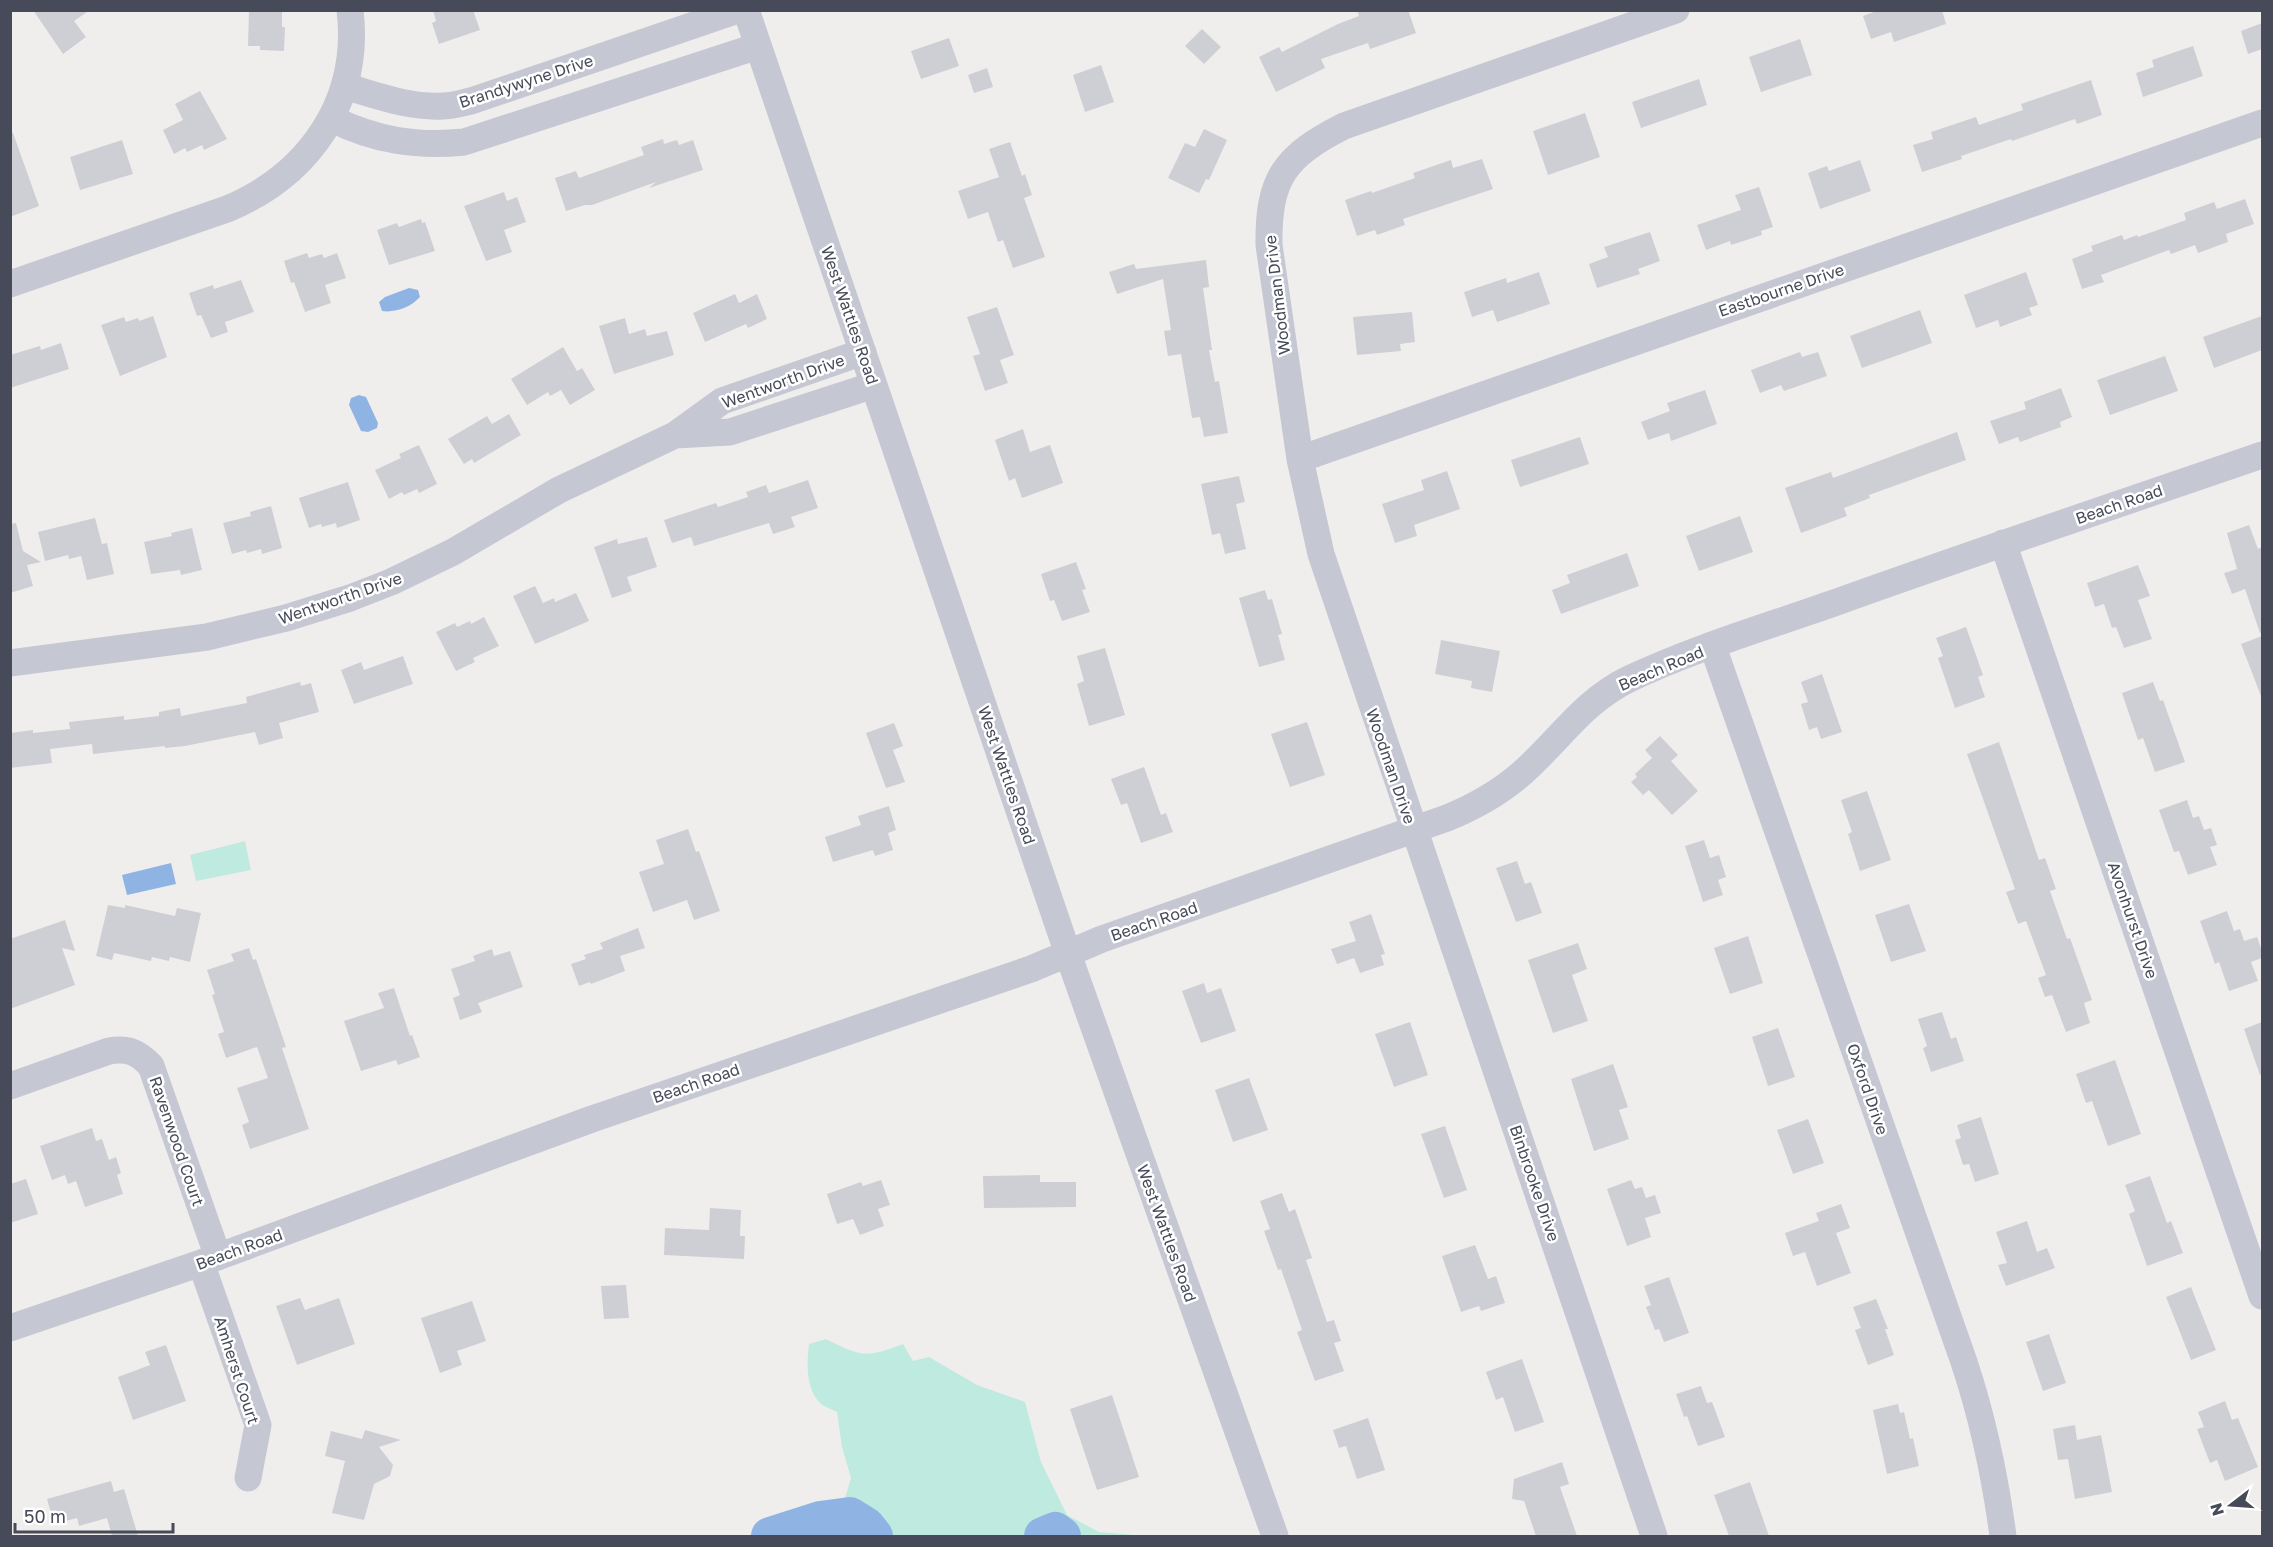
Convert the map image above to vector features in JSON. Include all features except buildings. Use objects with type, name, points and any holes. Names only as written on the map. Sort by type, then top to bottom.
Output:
[{"type":"street","points":[[10,284],[251,199],[273,185],[303,159],[332,119],[344,86],[352,36],[350,10]]},
{"type":"street","name":"Brandywyne Drive","points":[[344,86],[388,100],[443,106],[471,101],[738,10]]},
{"type":"street","name":"West Wattles Road","points":[[746,10],[1068,954],[1275,1536]]},
{"type":"street","name":"Woodman Drive","points":[[1413,831],[1321,554],[1300,459],[1269,245],[1269,215],[1273,193],[1299,153],[1317,140],[1344,126],[1676,10]]},
{"type":"street","points":[[332,119],[352,129],[399,142],[432,145],[464,142],[758,46]]},
{"type":"street","name":"Eastbourne Drive","points":[[1300,459],[2262,123]]},
{"type":"street","name":"Wentworth Drive","points":[[10,663],[207,637],[286,618],[350,598],[391,582],[453,552],[559,490],[675,435],[722,401],[863,352]]},
{"type":"street","name":"Wentworth Drive","points":[[675,435],[730,432],[874,385]]},
{"type":"street","name":"Beach Road","points":[[10,1328],[209,1260],[592,1119],[1031,969],[1102,939],[1465,811],[1502,790],[1522,773],[1588,705],[1607,692],[1654,668],[2003,543],[2262,455]]},
{"type":"street","name":"Avonhurst Drive","points":[[2003,543],[2262,1296]]},
{"type":"street","name":"Oxford Drive","points":[[1713,646],[1964,1362],[1991,1457],[2003,1536]]},
{"type":"street","name":"Binbrooke Drive","points":[[1413,831],[1654,1536]]},
{"type":"street","name":"Ravenwood Court","points":[[10,1086],[109,1051],[130,1050],[142,1056],[151,1066],[209,1260]]},
{"type":"street","name":"Amherst Court","points":[[209,1260],[258,1425],[248,1478]]},
{"type":"green space","points":[[245,841],[251,870],[196,881],[190,855]]},
{"type":"green space","points":[[826,1339],[864,1354],[880,1352],[903,1344],[913,1361],[929,1357],[977,1385],[1025,1402],[1041,1462],[1067,1515],[1099,1532],[1148,1536],[861,1536],[848,1526],[845,1498],[851,1478],[842,1447],[837,1412],[820,1403],[809,1382],[809,1344]]},
{"type":"water","points":[[409,288],[418,290],[420,297],[416,301],[397,310],[382,311],[379,302],[385,297]]},
{"type":"water","points":[[359,395],[366,397],[378,423],[377,428],[368,432],[361,431],[349,405],[351,398]]},
{"type":"water","points":[[171,863],[176,884],[127,895],[122,875]]},
{"type":"waterway","points":[[770,1536],[820,1520],[850,1516],[866,1526],[874,1536]]},
{"type":"waterway","points":[[1043,1536],[1055,1531],[1062,1536]]}]
